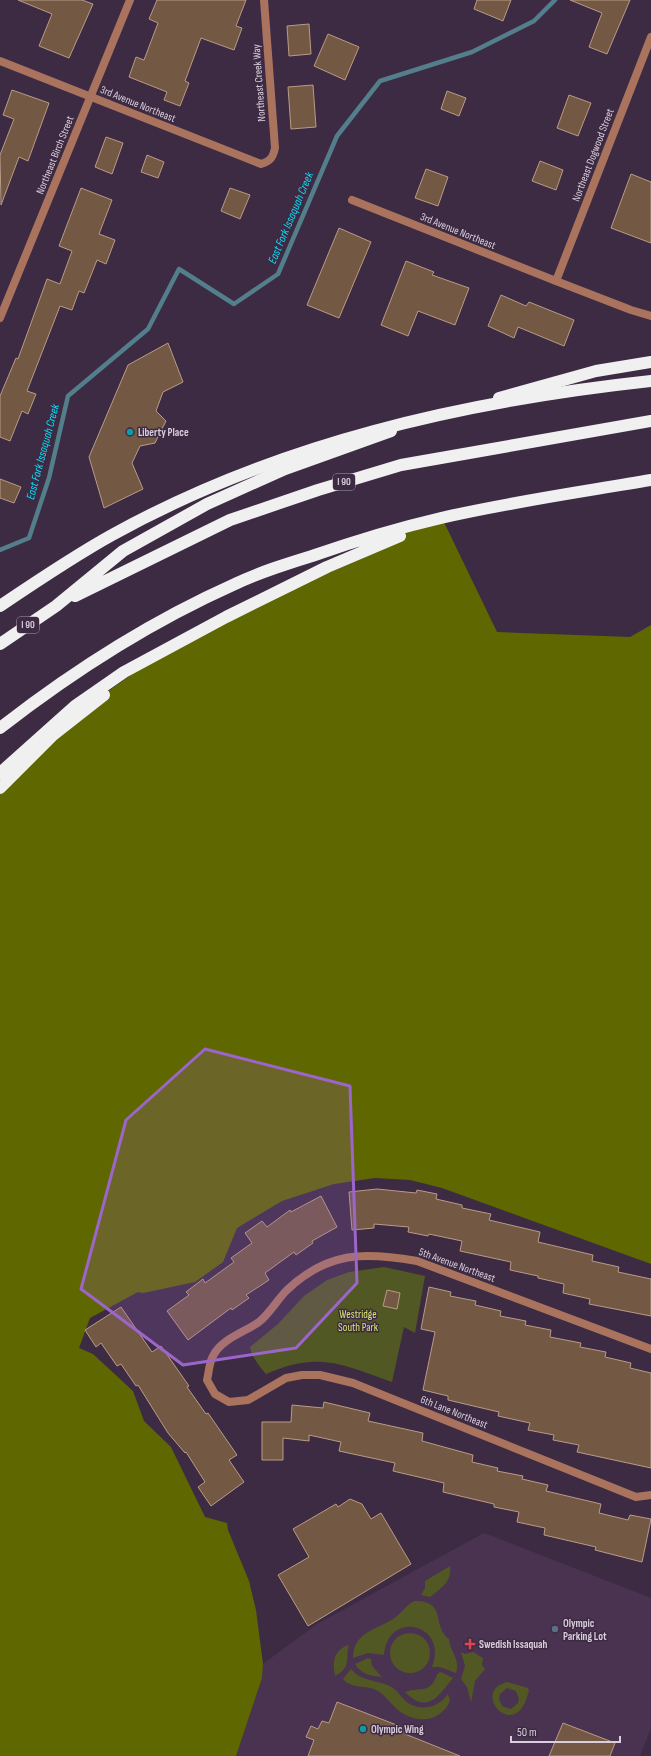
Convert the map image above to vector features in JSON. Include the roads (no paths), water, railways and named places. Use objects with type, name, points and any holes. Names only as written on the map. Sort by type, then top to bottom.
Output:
[{"type":"highway","points":[[56,606],[123,551],[207,504],[285,469],[402,428],[494,400],[596,371],[651,362]]},
{"type":"highway","points":[[0,606],[36,581],[113,534],[194,495],[274,462],[347,438],[428,417],[523,398],[651,381]]},
{"type":"highway","name":"I 90","points":[[0,644],[56,606],[230,520],[318,490],[401,465],[651,421]]},
{"type":"highway","points":[[0,728],[66,680],[129,640],[190,606],[236,583],[278,567],[351,542],[442,518],[651,480]]},
{"type":"highway","points":[[0,773],[75,706],[124,672],[165,651],[226,616],[327,567],[442,518]]},
{"type":"highway","points":[[0,788],[33,755],[74,718],[165,651]]},
{"type":"street","name":"Northeast Birch Street","points":[[0,318],[130,0]]},
{"type":"street","name":"Northeast Creek Way","points":[[264,0],[275,148],[274,156],[268,162]]},
{"type":"street","name":"Northeast Dogwood Street","points":[[556,281],[651,37]]},
{"type":"street","name":"3rd Avenue Northeast","points":[[0,61],[252,161],[261,164],[268,162]]},
{"type":"street","name":"3rd Avenue Northeast","points":[[352,200],[556,281],[631,310],[651,316]]},
{"type":"street","name":"5th Avenue Northeast","points":[[248,1400],[229,1402],[215,1394],[207,1380],[213,1355],[226,1342],[260,1321],[287,1290],[307,1274],[329,1262],[346,1257],[383,1255],[417,1261],[651,1349]]},
{"type":"street","name":"6th Lane Northeast","points":[[248,1400],[286,1378],[320,1375],[338,1378],[636,1497],[651,1495]]},
{"type":"waterway","name":"East Fork Issaquah Creek","points":[[0,550],[29,538],[49,478],[68,396],[148,329],[179,269],[234,304],[278,274],[337,136],[380,81],[472,52],[534,21],[555,0]]},
{"type":"place","name":"Liberty Place","points":[[130,432]]},
{"type":"place","name":"Olympic Parking Lot","points":[[555,1629]]},
{"type":"place","name":"Swedish Issaquah","points":[[470,1644]]},
{"type":"place","name":"Olympic Wing","points":[[363,1729]]},
{"type":"park label","name":"Westridge South Park","points":[[358,1320]]}]
